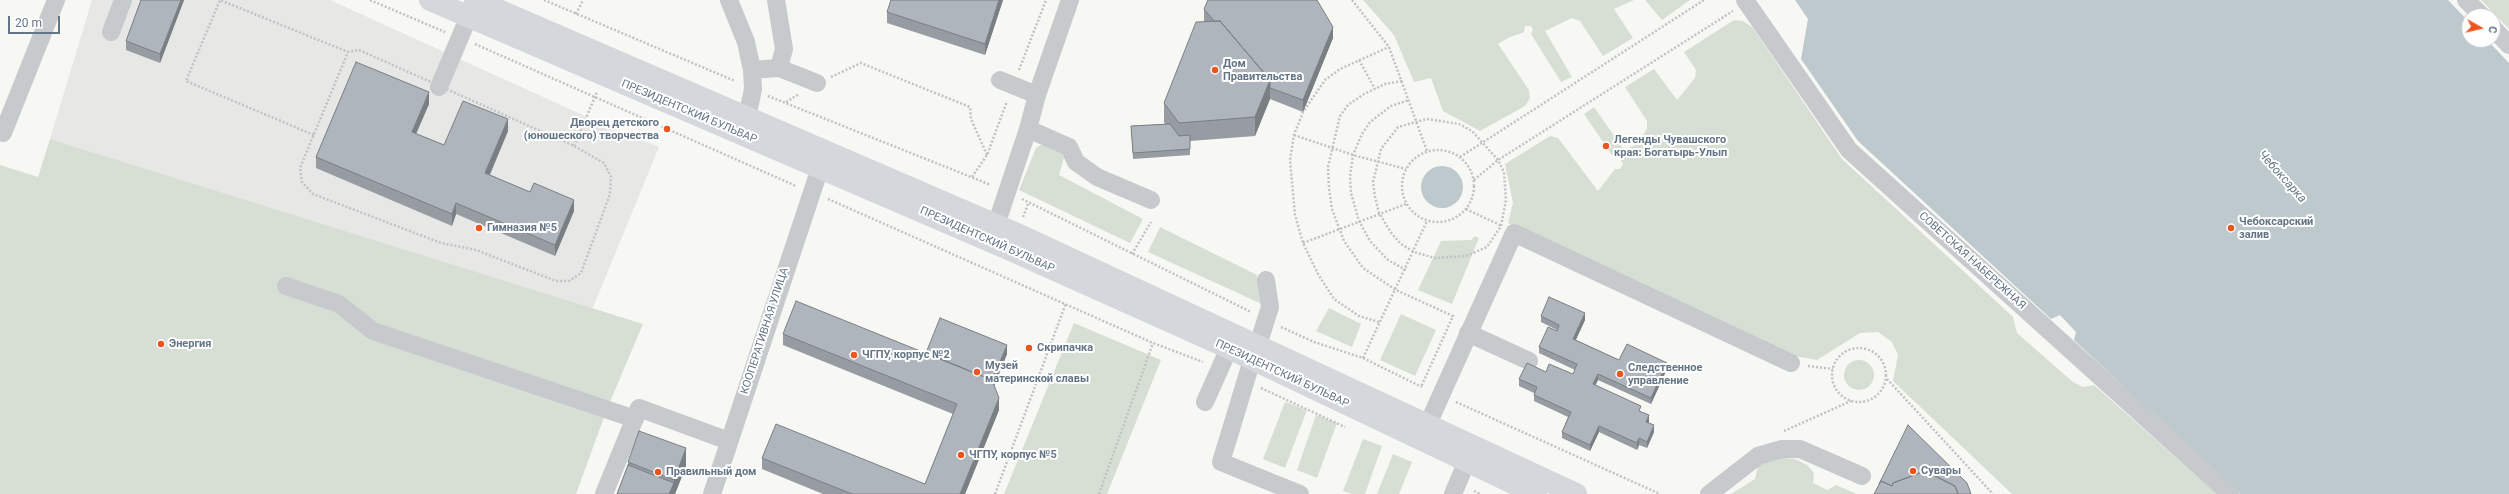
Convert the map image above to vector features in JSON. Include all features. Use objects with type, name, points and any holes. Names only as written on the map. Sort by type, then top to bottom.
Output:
[{"type":"main road","name":"ПРЕЗИДЕНТСКИЙ БУЛЬВАР","points":[[430,0],[472,8],[993,233],[1255,352],[1424,432],[1576,494]]},
{"type":"main road","name":"ПРЕЗИДЕНТСКИЙ БУЛЬВАР","points":[[993,233],[1229,348],[1255,352]]},
{"type":"main road","name":"ПРЕЗИДЕНТСКИЙ БУЛЬВАР","points":[[1424,432],[1466,461],[1536,494]]},
{"type":"street","points":[[0,132],[3,133],[56,0]]},
{"type":"street","points":[[111,32],[123,0]]},
{"type":"street","points":[[728,0],[746,42],[748,77],[752,89],[743,126]]},
{"type":"street","points":[[776,0],[784,49],[779,68]]},
{"type":"street","points":[[993,233],[1069,0]]},
{"type":"street","points":[[2466,0],[2474,8]]},
{"type":"street","name":"СОВЕТСКАЯ НАБЕРЕЖНАЯ","points":[[1746,1],[1849,150],[2230,494]]},
{"type":"street","points":[[439,87],[472,8]]},
{"type":"street","points":[[2501,36],[2509,44]]},
{"type":"street","points":[[748,77],[779,68],[817,83]]},
{"type":"street","points":[[1000,80],[1037,95]]},
{"type":"street","points":[[1028,129],[1069,147],[1076,162],[1097,177],[1151,200]]},
{"type":"street","name":"КООПЕРАТИВНАЯ УЛИЦА","points":[[712,494],[823,160]]},
{"type":"street","points":[[1424,432],[1468,333],[1508,229],[1791,363]]},
{"type":"street","points":[[1266,280],[1270,307],[1220,462],[1300,494]]},
{"type":"street","points":[[286,286],[339,304],[373,331],[634,419]]},
{"type":"street","points":[[1468,333],[1529,361]]},
{"type":"street","points":[[1206,402],[1229,348]]},
{"type":"street","points":[[604,494],[639,408],[729,441]]},
{"type":"street","points":[[1708,494],[1758,456],[1782,449],[1800,449],[1862,476]]},
{"type":"street","points":[[1453,494],[1466,461]]},
{"type":"path","points":[[314,134],[186,81],[220,0],[348,52],[359,50],[574,146],[604,163],[611,177],[610,194],[581,273],[569,281],[556,281],[476,250],[441,243],[313,194],[302,182],[300,168],[348,52]]},
{"type":"path","points":[[370,0],[447,33]]},
{"type":"path","points":[[544,0],[576,14],[748,77]]},
{"type":"path","points":[[576,14],[583,0]]},
{"type":"path","points":[[1352,0],[1389,47],[1427,151]]},
{"type":"path","points":[[1460,157],[1704,0]]},
{"type":"path","points":[[1474,180],[1498,160],[1746,1]]},
{"type":"path","points":[[471,43],[595,96],[800,188]]},
{"type":"path","points":[[1379,322],[1359,316],[1334,299],[1318,274],[1303,243],[1295,216],[1290,160],[1294,135],[1303,112],[1325,80],[1359,60],[1389,47]]},
{"type":"path","points":[[1359,60],[1375,88]]},
{"type":"path","points":[[786,102],[817,83],[862,63],[970,107],[972,119],[987,155]]},
{"type":"path","points":[[1402,81],[1375,88],[1359,98],[1340,116],[1331,148],[1328,166],[1328,188],[1332,209],[1344,242],[1363,268],[1396,290],[1453,316],[1422,387]]},
{"type":"path","points":[[574,146],[598,90]]},
{"type":"path","points":[[764,94],[991,184]]},
{"type":"path","points":[[1406,270],[1388,260],[1370,241],[1358,221],[1351,193],[1350,177],[1353,155],[1370,122],[1391,106],[1409,100]]},
{"type":"path","points":[[1427,119],[1459,124],[1472,131],[1498,160],[1504,172],[1508,229],[1487,247],[1466,256],[1435,258],[1414,252],[1401,244],[1392,234],[1379,213],[1373,182],[1376,161],[1381,149],[1398,127],[1416,120],[1427,119]]},
{"type":"path","points":[[1294,135],[1353,155],[1406,169]]},
{"type":"path","points":[[1442,150],[1460,157],[1469,168],[1474,180],[1473,197],[1466,209],[1451,220],[1439,223],[1428,221],[1414,215],[1406,204],[1402,191],[1406,169],[1413,159],[1427,151],[1442,150]]},
{"type":"path","points":[[821,196],[1066,303],[1153,343],[1206,364]]},
{"type":"path","points":[[1019,198],[1257,315]]},
{"type":"path","points":[[1020,224],[1029,202]]},
{"type":"path","points":[[1303,243],[1406,204]]},
{"type":"path","points":[[1466,209],[1508,229]]},
{"type":"path","points":[[1363,358],[1428,221]]},
{"type":"path","points":[[1132,254],[1151,222]]},
{"type":"path","points":[[995,494],[1066,303]]},
{"type":"path","points":[[1276,324],[1314,342],[1363,358],[1427,389]]},
{"type":"path","points":[[1099,494],[1153,343]]},
{"type":"path","points":[[1858,348],[1870,349],[1879,356],[1885,366],[1887,379],[1882,390],[1872,400],[1859,402],[1851,401],[1842,396],[1836,389],[1832,380],[1833,369],[1843,353],[1858,348]]},
{"type":"path","points":[[1791,363],[1833,369]]},
{"type":"path","points":[[1887,379],[1993,494]]},
{"type":"path","points":[[1783,431],[1851,401]]},
{"type":"path","points":[[1455,402],[1660,494]]},
{"type":"shaded area","name":"Гимназия №5","points":[[92,0],[330,0],[587,117],[659,147],[592,310],[50,139]]},
{"type":"shaded area","points":[[1363,0],[1634,0],[1614,9],[1633,38],[1603,56],[1580,21],[1572,18],[1545,31],[1572,77],[1561,82],[1531,34],[1533,30],[1531,26],[1525,26],[1524,32],[1508,38],[1498,44],[1529,90],[1530,98],[1525,106],[1480,131],[1443,111],[1431,78],[1414,82],[1394,35]]},
{"type":"shaded area","points":[[1645,0],[1690,0],[1662,20]]},
{"type":"shaded area","points":[[2481,0],[2509,0],[2509,29],[2501,21],[2501,8],[2489,8]]},
{"type":"shaded area","points":[[1734,20],[1743,21],[1753,28],[1842,159],[2013,317],[2017,333],[2073,382],[2083,387],[2094,385],[2217,494],[2012,494],[1893,381],[1898,355],[1892,342],[1878,332],[1860,333],[1817,360],[1789,355],[1508,223],[1513,203],[1505,164],[1550,136],[1558,138],[1598,191],[1615,169],[1620,169],[1623,164],[1619,158],[1614,158],[1584,114],[1594,107],[1624,150],[1637,144],[1647,129],[1647,121],[1625,87],[1654,69],[1677,100],[1695,78],[1696,70],[1684,52]]},
{"type":"shaded area","points":[[50,139],[643,324],[607,409],[576,494],[0,494],[0,165],[38,177]]},
{"type":"shaded area","points":[[1042,144],[1058,146],[1064,158],[1059,175],[1143,219],[1130,243],[1019,190],[1036,148]]},
{"type":"shaded area","points":[[1160,227],[1257,275],[1262,304],[1148,252]]},
{"type":"shaded area","points":[[1475,236],[1479,238],[1452,304],[1418,290],[1441,241],[1471,240]]},
{"type":"shaded area","points":[[1329,308],[1361,324],[1352,347],[1316,331]]},
{"type":"shaded area","points":[[1401,314],[1436,330],[1415,376],[1380,360]]},
{"type":"shaded area","points":[[1074,323],[1161,360],[1107,494],[1004,494]]},
{"type":"shaded area","points":[[1859,360],[1870,364],[1874,375],[1870,386],[1859,390],[1848,386],[1844,375],[1848,364]]},
{"type":"shaded area","points":[[1285,402],[1307,410],[1285,468],[1263,459]]},
{"type":"shaded area","points":[[1316,415],[1337,423],[1317,478],[1297,470]]},
{"type":"shaded area","points":[[1363,439],[1382,446],[1365,494],[1352,494],[1343,491]]},
{"type":"shaded area","points":[[1393,454],[1412,462],[1399,494],[1377,494]]},
{"type":"shaded area","points":[[1777,457],[1795,459],[1807,465],[1814,473],[1813,483],[1827,490],[1836,485],[1857,494],[1731,494],[1755,479],[1759,462]]},
{"type":"water","name":"Чебоксарский залив","points":[[1795,0],[2448,0],[2461,14],[2461,48],[2495,48],[2509,63],[2509,494],[2240,494],[2074,340],[2076,332],[2060,315],[2051,319],[1858,141],[1801,59],[1808,19]]},
{"type":"water","points":[[1442,166],[1457,172],[1463,187],[1457,202],[1442,208],[1427,202],[1421,187],[1427,172]]},
{"type":"building","points":[[141,0],[181,0],[160,54],[126,41]]},
{"type":"building","points":[[891,0],[999,0],[985,44],[887,12]]},
{"type":"building","points":[[1208,0],[1317,0],[1333,27],[1303,100],[1270,88],[1270,80],[1220,21],[1214,21],[1204,9]]},
{"type":"building","name":"Дом Правительства","points":[[1220,21],[1270,80],[1255,117],[1179,123],[1164,103],[1196,22]]},
{"type":"building","points":[[356,62],[429,92],[412,132],[444,145],[463,101],[508,119],[485,173],[530,192],[534,183],[574,200],[555,245],[456,203],[452,214],[316,157]]},
{"type":"building","points":[[1170,124],[1179,136],[1190,135],[1190,149],[1133,153],[1131,126]]},
{"type":"building","name":"Следственное управление","points":[[1549,297],[1585,313],[1573,339],[1619,360],[1627,344],[1667,363],[1651,398],[1598,374],[1593,384],[1641,406],[1639,411],[1649,415],[1646,422],[1654,425],[1647,442],[1639,438],[1637,443],[1599,426],[1590,445],[1562,432],[1571,412],[1534,395],[1537,387],[1519,379],[1527,363],[1546,372],[1549,364],[1573,374],[1577,364],[1539,347],[1548,327],[1557,331],[1559,325],[1541,316]]},
{"type":"building","points":[[796,301],[992,380],[999,398],[960,494],[852,494],[762,458],[776,424],[925,484],[957,404],[783,334]]},
{"type":"building","points":[[940,318],[1007,345],[992,381],[926,353]]},
{"type":"building","points":[[1908,425],[1967,483],[1971,494],[1958,494],[1955,486],[1925,471],[1893,483],[1892,486],[1881,481],[1879,484]]},
{"type":"building","points":[[639,431],[686,448],[674,480],[628,462]]},
{"type":"building","points":[[628,465],[674,483],[669,494],[617,494]]},
{"type":"building","points":[[1925,471],[1955,486],[1958,494],[1874,494],[1881,481],[1892,486],[1893,483]]},
{"type":"place","name":"Дом Правительства","points":[[1215,70]]},
{"type":"place","name":"Дворец детского (юношеского) творчества","points":[[667,129]]},
{"type":"place","name":"Легенды Чувашского края: Богатырь-Улып","points":[[1606,146]]},
{"type":"place","name":"Гимназия №5","points":[[479,228]]},
{"type":"place","name":"Чебоксарский залив","points":[[2231,228]]},
{"type":"place","name":"Энергия","points":[[161,344]]},
{"type":"place","name":"Скрипачка","points":[[1029,348]]},
{"type":"place","name":"ЧГПУ, корпус №2","points":[[854,355]]},
{"type":"place","name":"Музей материнской славы","points":[[977,372]]},
{"type":"place","name":"Следственное управление","points":[[1620,374]]},
{"type":"place","name":"ЧГПУ, корпус №5","points":[[961,455]]},
{"type":"place","name":"Сувары","points":[[1913,471]]},
{"type":"place","name":"Правильный дом","points":[[658,472]]},
{"type":"water label","name":"Чебоксарка","points":[[2282,177]]}]
